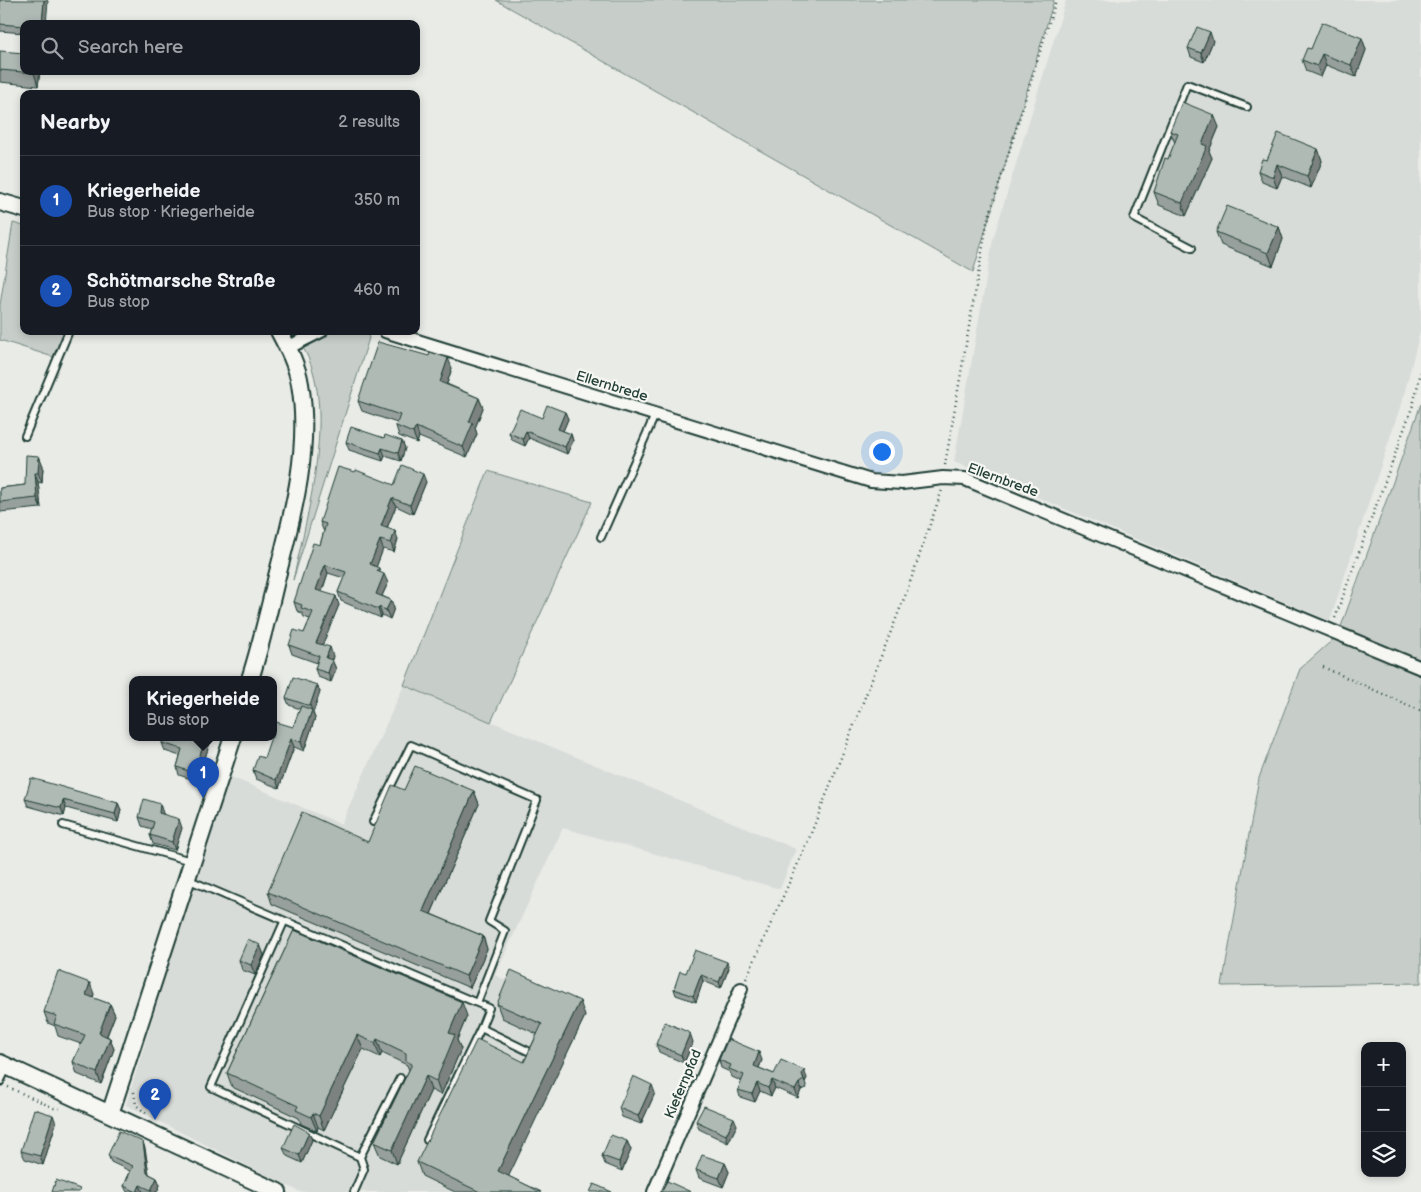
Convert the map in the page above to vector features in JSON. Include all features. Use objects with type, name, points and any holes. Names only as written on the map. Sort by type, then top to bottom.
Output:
[{"type":"street","points":[[0,202],[20,208]]},
{"type":"street","points":[[251,676],[289,527],[303,449],[303,409],[300,383],[296,368],[281,335]]},
{"type":"street","points":[[287,348],[313,335]]},
{"type":"street","name":"Ellernbrede","points":[[398,335],[871,481],[902,483],[943,478],[965,479],[1421,668]]},
{"type":"street","points":[[110,1114],[191,860],[232,741]]},
{"type":"street","name":"Kiefernpfad","points":[[654,1192],[741,988]]},
{"type":"street","points":[[4,1065],[278,1192]]},
{"type":"lane","points":[[1192,248],[1134,218],[1187,84],[1247,107]]},
{"type":"lane","points":[[25,436],[67,335]]},
{"type":"lane","points":[[601,537],[655,415]]},
{"type":"lane","points":[[373,822],[410,745],[537,800],[488,922],[505,931],[477,1004]]},
{"type":"lane","points":[[63,825],[191,860]]},
{"type":"lane","points":[[186,879],[489,1008],[427,1140]]},
{"type":"lane","points":[[284,922],[211,1087],[360,1157]]},
{"type":"lane","points":[[481,1028],[532,1052]]},
{"type":"lane","points":[[0,1082],[4,1065]]},
{"type":"lane","points":[[354,1192],[364,1169],[360,1157],[400,1078]]},
{"type":"path","points":[[741,988],[808,840],[896,618],[941,497],[987,223],[1056,0]]},
{"type":"path","points":[[1330,630],[1413,405],[1421,372]]},
{"type":"path","points":[[1323,667],[1421,711]]},
{"type":"shaded area","points":[[496,0],[1054,0],[973,272]]},
{"type":"shaded area","points":[[1066,0],[1421,0],[1421,328],[1404,395],[1330,621],[954,462],[993,239]]},
{"type":"shaded area","points":[[13,223],[20,225],[20,335],[62,335],[53,357],[0,340],[0,305]]},
{"type":"shaded area","points":[[293,335],[368,335],[369,338],[293,580],[311,496],[319,435],[319,405],[315,377],[306,353]]},
{"type":"shaded area","points":[[1421,404],[1421,983],[1222,986],[1259,778],[1300,669],[1338,635]]},
{"type":"shaded area","points":[[488,471],[592,502],[491,722],[404,685]]},
{"type":"shaded area","points":[[404,685],[796,849],[780,889],[563,828],[495,975],[585,1016],[505,1184],[521,1192],[300,1192],[126,1105],[227,775],[341,824]]},
{"type":"building","points":[[0,0],[44,0],[42,20],[20,20],[20,26],[0,24]]},
{"type":"building","points":[[1322,22],[1362,38],[1351,65],[1322,54],[1317,66],[1302,60],[1307,48],[1311,49]]},
{"type":"building","points":[[1197,27],[1210,32],[1201,53],[1188,48]]},
{"type":"building","points":[[0,51],[20,53],[20,72],[0,70]]},
{"type":"building","points":[[1182,102],[1214,115],[1202,144],[1207,146],[1182,203],[1154,192],[1165,158],[1168,159],[1178,134],[1170,131]]},
{"type":"building","points":[[1278,133],[1318,149],[1307,176],[1277,164],[1273,177],[1258,171],[1262,159],[1267,160]]},
{"type":"building","points":[[1227,206],[1279,227],[1268,253],[1216,232]]},
{"type":"building","points":[[378,342],[429,356],[430,352],[448,358],[440,382],[479,398],[469,422],[473,423],[463,447],[416,427],[413,433],[396,426],[400,415],[358,401]]},
{"type":"building","points":[[547,405],[565,412],[558,429],[571,434],[565,447],[526,431],[523,439],[509,433],[520,409],[542,418]]},
{"type":"building","points":[[351,427],[384,438],[385,435],[402,441],[398,453],[382,448],[380,453],[346,442]]},
{"type":"building","points":[[26,455],[39,456],[38,473],[35,473],[37,498],[0,502],[0,488],[25,485]]},
{"type":"building","points":[[402,465],[423,474],[410,505],[392,498],[381,526],[395,531],[391,543],[380,540],[370,564],[379,568],[377,571],[384,574],[376,594],[391,600],[386,610],[379,607],[378,609],[338,592],[346,572],[325,565],[316,590],[336,596],[316,643],[330,647],[326,658],[332,660],[328,673],[315,669],[319,656],[289,645],[294,630],[304,633],[313,612],[301,608],[302,605],[294,602],[313,543],[320,545],[326,524],[320,522],[338,467],[355,472],[356,470],[394,485]]},
{"type":"building","points":[[293,677],[317,685],[310,706],[286,698]]},
{"type":"building","points":[[301,706],[312,710],[301,742],[291,739],[276,780],[253,770],[258,756],[264,758],[270,741],[277,741],[277,722],[293,727]]},
{"type":"building","points":[[163,741],[205,741],[194,773],[177,767],[182,749],[162,743]]},
{"type":"building","points":[[415,766],[474,791],[423,911],[483,936],[466,976],[268,892],[302,812],[368,842],[392,785],[404,790]]},
{"type":"building","points":[[31,778],[118,803],[115,814],[63,800],[61,808],[25,799]]},
{"type":"building","points":[[144,799],[160,804],[159,813],[179,819],[172,842],[150,835],[154,822],[139,817]]},
{"type":"building","points":[[294,930],[462,1002],[449,1033],[455,1035],[436,1081],[426,1076],[392,1150],[374,1142],[412,1064],[406,1061],[406,1053],[377,1039],[375,1043],[357,1035],[319,1116],[313,1113],[311,1117],[296,1110],[298,1106],[227,1073]]},
{"type":"building","points":[[248,939],[260,945],[251,965],[239,960]]},
{"type":"building","points":[[695,950],[727,962],[719,982],[701,975],[693,996],[674,989],[680,971],[686,973]]},
{"type":"building","points":[[511,970],[580,1001],[498,1171],[541,1192],[480,1192],[417,1162],[477,1039],[524,1062],[542,1024],[497,1004]]},
{"type":"building","points":[[58,971],[90,983],[86,995],[110,1004],[99,1033],[110,1038],[97,1073],[73,1062],[85,1035],[54,1024],[57,1016],[44,1012]]},
{"type":"building","points":[[665,1022],[690,1033],[681,1055],[656,1044]]},
{"type":"building","points":[[728,1039],[759,1052],[754,1066],[774,1074],[781,1060],[804,1070],[802,1074],[804,1080],[799,1083],[795,1090],[772,1080],[768,1088],[757,1083],[752,1094],[738,1090],[744,1075],[729,1069],[731,1065],[719,1060]]},
{"type":"building","points":[[633,1076],[652,1085],[638,1116],[619,1108]]},
{"type":"building","points":[[704,1106],[734,1118],[726,1135],[696,1121]]},
{"type":"building","points":[[34,1109],[53,1115],[40,1156],[21,1151]]},
{"type":"building","points":[[294,1124],[309,1132],[299,1155],[283,1148]]},
{"type":"building","points":[[119,1131],[143,1142],[147,1173],[157,1178],[151,1190],[140,1185],[137,1192],[124,1186],[133,1166],[108,1155]]},
{"type":"building","points":[[611,1135],[627,1141],[619,1162],[602,1156]]},
{"type":"building","points":[[702,1155],[725,1163],[719,1178],[696,1170]]},
{"type":"building","points":[[56,1180],[80,1189],[79,1192],[52,1192]]},
{"type":"building","points":[[667,1181],[691,1192],[661,1192]]},
{"type":"building","points":[[594,1184],[612,1192],[590,1192]]},
{"type":"place","name":"Kriegerheide","points":[[203,798]]},
{"type":"place","name":"Schötmarsche Straße","points":[[155,1120]]}]
